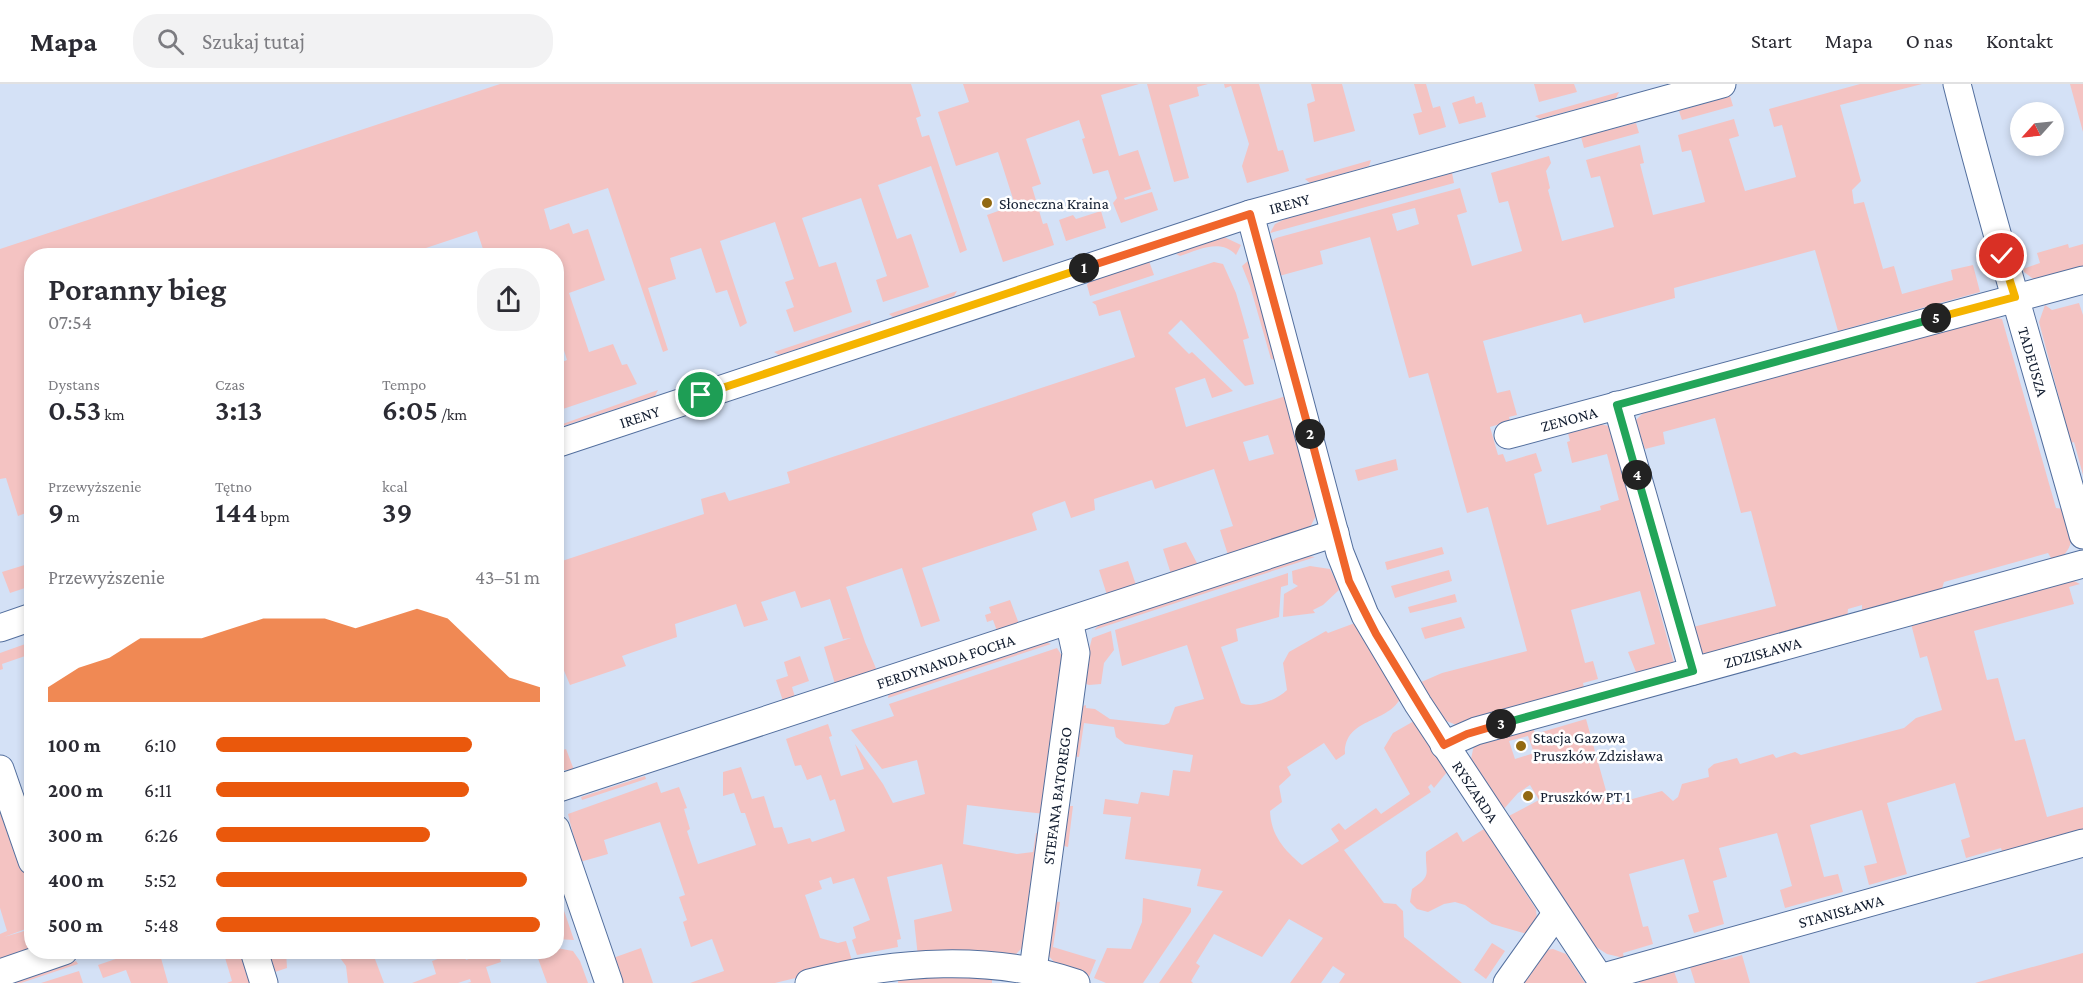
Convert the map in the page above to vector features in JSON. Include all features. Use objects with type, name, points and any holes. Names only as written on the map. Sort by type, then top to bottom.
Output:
[{"type":"street","name":"IRENY","points":[[564,441],[1250,214],[1722,84]]},
{"type":"street","name":"TADEUSZA","points":[[1957,84],[2083,535]]},
{"type":"street","name":"RYSZARDA","points":[[1250,214],[1349,581],[1365,615],[1444,745],[1601,981]]},
{"type":"street","name":"ZENONA","points":[[1508,435],[2083,280]]},
{"type":"street","points":[[1617,405],[1693,671]]},
{"type":"street","name":"FERDYNANDA FOCHA","points":[[564,786],[1335,533]]},
{"type":"street","name":"ZDZISŁAWA","points":[[1444,745],[1476,731],[2083,564]]},
{"type":"street","points":[[0,628],[24,620]]},
{"type":"street","name":"STEFANA BATOREGO","points":[[1033,970],[1075,662],[1076,647],[1069,621]]},
{"type":"street","points":[[0,769],[24,838]]},
{"type":"street","name":"STANISŁAWA","points":[[1601,981],[2083,843]]},
{"type":"street","points":[[564,852],[609,983]]},
{"type":"street","points":[[1507,983],[1556,914]]},
{"type":"street","points":[[0,973],[40,959]]},
{"type":"street","points":[[256,959],[264,983]]},
{"type":"street","points":[[809,983],[850,974],[911,966],[955,965],[1033,970],[1076,983]]},
{"type":"shaded area","points":[[500,84],[911,84],[921,116],[916,118],[922,137],[929,135],[967,250],[960,253],[931,166],[878,185],[897,239],[911,234],[929,287],[883,302],[876,280],[887,276],[861,198],[802,218],[819,267],[836,262],[852,312],[794,332],[786,310],[794,307],[785,282],[794,279],[775,222],[720,241],[747,323],[740,327],[727,290],[716,293],[701,248],[670,258],[676,279],[648,288],[668,350],[663,352],[608,188],[544,209],[550,230],[569,223],[573,234],[588,229],[605,280],[569,293],[589,352],[613,344],[622,365],[627,364],[637,384],[564,409],[564,361],[567,360],[564,350],[564,248],[483,248],[477,231],[426,248],[24,248],[24,514],[18,516],[6,478],[0,479],[0,249]]},
{"type":"shaded area","points":[[963,84],[1139,84],[1101,95],[1119,156],[1138,150],[1151,189],[1124,198],[1125,200],[1152,192],[1158,210],[1121,223],[1113,203],[1117,198],[1108,170],[1093,174],[1082,139],[1085,138],[1079,120],[1026,139],[1041,184],[1032,187],[1043,224],[1047,223],[1054,245],[1003,262],[987,215],[1015,205],[998,152],[956,166],[938,112],[969,102]]},
{"type":"shaded area","points":[[1147,84],[1208,84],[1197,87],[1199,96],[1169,105],[1189,178],[1174,182]]},
{"type":"shaded area","points":[[1224,84],[1259,84],[1278,151],[1283,150],[1289,171],[1247,183],[1242,166],[1249,144],[1231,86],[1225,88]]},
{"type":"shaded area","points":[[1311,84],[1342,84],[1355,131],[1314,142],[1307,104],[1315,101]]},
{"type":"shaded area","points":[[1414,84],[1426,84],[1433,108],[1440,106],[1446,127],[1419,135],[1413,114],[1422,112]]},
{"type":"shaded area","points":[[1534,84],[1574,84],[1577,92],[1539,102]]},
{"type":"shaded area","points":[[1860,84],[1922,84],[1840,105],[1861,181],[1852,190],[1854,204],[1864,202],[1883,269],[1894,266],[1902,294],[1953,280],[1951,270],[1973,265],[1980,292],[1838,331],[1815,250],[1674,288],[1675,298],[1584,323],[1581,314],[1483,341],[1497,393],[1510,390],[1517,415],[1509,417],[1510,421],[1490,427],[1498,455],[1503,454],[1506,462],[1536,453],[1542,471],[1534,474],[1547,525],[1601,510],[1600,506],[1619,500],[1607,454],[1572,463],[1567,442],[1570,441],[1568,433],[1600,424],[1609,426],[1674,663],[1638,677],[1628,652],[1655,644],[1640,591],[1571,610],[1585,663],[1593,661],[1598,679],[1583,683],[1585,692],[1459,726],[1444,720],[1419,683],[1442,673],[1527,651],[1488,507],[1467,513],[1428,373],[1409,378],[1370,237],[1320,251],[1323,264],[1279,276],[1269,243],[1276,238],[1460,188],[1467,212],[1457,215],[1472,266],[1522,251],[1508,201],[1499,203],[1491,173],[1549,156],[1551,163],[1546,171],[1550,188],[1548,190],[1562,241],[1614,227],[1600,176],[1591,178],[1586,160],[1640,145],[1644,163],[1640,164],[1653,215],[1705,202],[1691,150],[1682,152],[1678,135],[1734,119],[1739,136],[1729,139],[1745,191],[1796,177],[1782,125],[1774,127],[1769,109]],"holes":[[[1415,208],[1419,224],[1397,231],[1392,214]]]},
{"type":"shaded area","points":[[2070,84],[2083,84],[2083,132]]},
{"type":"shaded area","points":[[1619,92],[1616,98],[1540,119],[1535,116]]},
{"type":"shaded area","points":[[1474,96],[1476,104],[1482,102],[1486,117],[1459,124],[1452,103]]},
{"type":"shaded area","points":[[1730,96],[1733,106],[1682,120],[1679,111]]},
{"type":"shaded area","points":[[1636,123],[1639,133],[1584,148],[1581,137]]},
{"type":"shaded area","points":[[1371,160],[1369,166],[1310,183],[1305,179]]},
{"type":"shaded area","points":[[1452,173],[1454,183],[1270,233],[1275,224],[1285,219]]},
{"type":"shaded area","points":[[1101,211],[1106,228],[1066,241],[1059,220],[1073,215],[1076,219]]},
{"type":"shaded area","points":[[1222,236],[1241,245],[1236,255],[1230,250],[1216,246],[1180,256],[1176,254]]},
{"type":"shaded area","points":[[2068,244],[2069,248],[2083,244],[2083,272],[2036,281],[2024,272],[2023,269],[2040,263],[2037,253]]},
{"type":"shaded area","points":[[1249,260],[1275,360],[1271,359],[1242,266]]},
{"type":"shaded area","points":[[1149,261],[1154,275],[1090,296],[1087,285],[1090,280]]},
{"type":"shaded area","points":[[1214,262],[1223,264],[1236,293],[1249,338],[1243,340],[1254,384],[1245,386],[1181,320],[1168,333],[1189,354],[1192,352],[1233,391],[1212,398],[1205,378],[1175,388],[1186,427],[1286,396],[1316,516],[1310,527],[1228,555],[1220,530],[1233,526],[1214,469],[1155,489],[1152,480],[1094,499],[1095,510],[1071,518],[1065,501],[1034,512],[1032,514],[1037,530],[922,568],[940,621],[921,627],[902,568],[846,587],[877,671],[835,684],[824,647],[851,638],[843,639],[830,599],[801,608],[795,591],[761,602],[768,620],[744,627],[736,604],[675,624],[677,637],[622,656],[626,666],[570,685],[564,671],[564,560],[704,514],[701,499],[725,492],[729,501],[790,483],[787,472],[1135,357],[1120,310],[1099,316],[1096,305],[1092,302]],"holes":[[[1268,435],[1274,454],[1249,461],[1243,442]]]},
{"type":"shaded area","points":[[957,291],[954,296],[893,317],[889,314]]},
{"type":"shaded area","points":[[2079,303],[2083,315],[2083,475],[2074,442],[2071,443],[2039,322],[2045,305],[2052,310]]},
{"type":"shaded area","points":[[1996,318],[2002,319],[2056,508],[2064,509],[2071,533],[2070,545],[2062,557],[2054,563],[2048,553],[1944,582],[1940,595],[1862,611],[1862,605],[1848,609],[1847,618],[1704,655],[1700,653],[1693,627],[1776,606],[1751,511],[1741,513],[1715,418],[1663,432],[1665,444],[1645,449],[1635,421],[1643,413],[1656,409]]},
{"type":"shaded area","points":[[870,320],[871,324],[779,355],[774,352]]},
{"type":"shaded area","points":[[658,390],[655,396],[564,426],[564,424]]},
{"type":"shaded area","points":[[1396,459],[1398,470],[1358,481],[1355,470]]},
{"type":"shaded area","points":[[1186,542],[1198,565],[1171,574],[1163,549]]},
{"type":"shaded area","points":[[1442,547],[1444,554],[1387,570],[1385,562]]},
{"type":"shaded area","points":[[1309,556],[1315,557],[1094,630],[1100,624]]},
{"type":"shaded area","points":[[1128,561],[1136,585],[1107,595],[1099,570]]},
{"type":"shaded area","points":[[24,565],[24,588],[10,593],[2,572]]},
{"type":"shaded area","points":[[1310,566],[1330,569],[1340,589],[1323,605],[1313,610],[1315,613],[1283,617],[1284,594],[1298,586],[1293,583],[1292,571]]},
{"type":"shaded area","points":[[1449,570],[1452,581],[1395,598],[1391,586]]},
{"type":"shaded area","points":[[1288,573],[1288,585],[1281,587],[1279,617],[1236,629],[1238,641],[1221,647],[1241,703],[1259,704],[1283,694],[1287,690],[1283,663],[1289,652],[1326,631],[1328,633],[1355,623],[1400,699],[1385,713],[1358,727],[1347,742],[1345,754],[1336,760],[1324,743],[1287,767],[1291,775],[1279,786],[1282,802],[1270,811],[1276,835],[1284,848],[1302,865],[1339,841],[1331,829],[1339,823],[1345,830],[1376,808],[1381,814],[1410,794],[1384,748],[1393,733],[1414,721],[1447,772],[1434,788],[1431,784],[1428,787],[1431,792],[1344,850],[1384,903],[1396,904],[1403,911],[1404,937],[1462,983],[1339,983],[1345,974],[1333,966],[1321,983],[1290,983],[1323,938],[1289,919],[1262,957],[1214,934],[1196,963],[1200,966],[1191,981],[1193,983],[1159,983],[1223,891],[1197,886],[1201,869],[1125,859],[1131,817],[1103,814],[1105,799],[1138,804],[1141,792],[1169,796],[1173,770],[1190,772],[1193,755],[1125,744],[1116,737],[1114,727],[1084,723],[1079,757],[1072,756],[1077,708],[1086,705],[1086,708],[1095,709],[1110,719],[1164,725],[1169,723],[1175,707],[1204,699],[1187,645],[1122,666],[1115,630]]},
{"type":"shaded area","points":[[2070,579],[2080,584],[2069,587],[2074,604],[1974,631],[1987,680],[1998,678],[2015,741],[2025,739],[2047,817],[2083,807],[2083,835],[2004,858],[2001,848],[1966,858],[1961,840],[1970,837],[1955,783],[1887,803],[1907,874],[1869,885],[1864,866],[1877,863],[1862,810],[1810,825],[1824,877],[1838,874],[1843,892],[1785,908],[1780,890],[1792,886],[1777,833],[1719,848],[1727,877],[1713,881],[1724,924],[1694,933],[1688,915],[1699,912],[1684,859],[1629,874],[1643,927],[1648,926],[1653,944],[1623,953],[1624,958],[1607,954],[1590,943],[1507,817],[1539,800],[1530,785],[1518,793],[1502,811],[1471,759],[1474,745],[1532,724],[1535,734],[1586,719],[1610,805],[1662,791],[1673,801],[1678,797],[1682,784],[1709,777],[1708,769],[1714,764],[1737,758],[1740,764],[1773,754],[1776,758],[1795,752],[1801,755],[1904,728],[1916,718],[1942,710],[1927,656],[1920,658],[1910,620]],"holes":[[[1528,736],[1534,753],[1515,759],[1509,741]]]},
{"type":"shaded area","points":[[1455,594],[1457,602],[1410,613],[1408,607]]},
{"type":"shaded area","points":[[1010,600],[1019,624],[997,631],[993,620],[987,622],[985,615],[991,613],[989,607]]},
{"type":"shaded area","points":[[1461,617],[1465,628],[1425,639],[1421,628]]},
{"type":"shaded area","points":[[1111,631],[1114,650],[1104,663],[1101,684],[1089,685],[1081,682],[1092,638]]},
{"type":"shaded area","points":[[1045,641],[1051,644],[888,698],[889,692]]},
{"type":"shaded area","points":[[24,644],[24,656],[2,664],[3,669],[0,670],[0,653]]},
{"type":"shaded area","points":[[1057,648],[1064,659],[1045,814],[967,805],[963,844],[1017,854],[1033,852],[1036,833],[1042,834],[1024,946],[1015,955],[918,957],[914,920],[952,911],[942,864],[887,877],[901,939],[897,940],[898,947],[857,955],[852,940],[856,938],[853,927],[870,920],[854,878],[833,884],[831,877],[819,881],[822,889],[805,895],[820,938],[838,943],[846,941],[853,964],[775,983],[690,983],[724,971],[712,939],[691,947],[683,922],[687,920],[679,897],[685,895],[660,822],[604,840],[608,854],[580,862],[568,814],[657,782],[661,793],[679,787],[687,808],[684,809],[690,829],[687,831],[698,864],[756,845],[745,813],[741,813],[734,793],[723,796],[723,772],[741,767],[752,799],[764,796],[774,828],[782,827],[788,844],[810,838],[812,842],[845,831],[835,799],[830,801],[821,775],[807,780],[801,765],[795,766],[786,739],[828,724],[832,736],[829,737],[841,776],[864,769],[855,744],[883,784],[893,803],[925,794],[917,760],[882,769],[851,730],[894,716],[889,704]]},
{"type":"shaded area","points":[[800,656],[809,681],[792,687],[795,697],[783,701],[776,680],[788,676],[784,662]]},
{"type":"shaded area","points":[[566,749],[574,770],[564,770],[564,750]]},
{"type":"shaded area","points":[[645,776],[646,779],[582,800],[581,797]]},
{"type":"shaded area","points":[[0,795],[24,866],[24,930],[4,937],[24,931],[24,951],[0,959],[0,934],[7,931],[0,908]]},
{"type":"shaded area","points":[[1065,806],[1073,806],[1068,847],[1060,845]]},
{"type":"shaded area","points":[[1484,829],[1536,909],[1537,920],[1530,935],[1492,924],[1465,905],[1455,902],[1444,904],[1428,912],[1417,909],[1410,902],[1412,889],[1423,880],[1427,873],[1426,852],[1457,832],[1463,842]]},
{"type":"shaded area","points":[[1143,898],[1191,908],[1191,912],[1143,983],[1106,983],[1094,978],[1107,948],[1131,949],[1142,922]]},
{"type":"shaded area","points":[[1052,901],[1060,902],[1053,947],[1096,960],[1089,977],[1055,963],[1048,955]]},
{"type":"shaded area","points":[[564,911],[574,940],[564,939]]},
{"type":"shaded area","points":[[1492,943],[1505,951],[1486,979],[1474,970]]},
{"type":"shaded area","points":[[641,948],[653,983],[622,983],[613,958]]},
{"type":"shaded area","points":[[564,949],[573,951],[580,961],[588,983],[547,983],[538,959],[564,959]]},
{"type":"shaded area","points":[[1553,949],[1566,954],[1585,983],[1518,983],[1546,950]]},
{"type":"shaded area","points":[[2083,953],[2083,983],[1975,983]]},
{"type":"shaded area","points":[[1742,955],[1750,983],[1695,983],[1689,964],[1713,957],[1725,960]]},
{"type":"shaded area","points":[[116,959],[161,959],[168,983],[131,983],[126,970],[103,978],[98,965]]},
{"type":"shaded area","points":[[225,959],[248,959],[256,983],[227,983],[232,981]]},
{"type":"shaded area","points":[[265,959],[286,959],[287,968],[272,973]]},
{"type":"shaded area","points":[[341,959],[375,959],[384,983],[348,983],[346,966]]},
{"type":"shaded area","points":[[438,959],[500,959],[501,962],[486,967],[491,983],[467,983],[471,982],[470,979],[458,983],[412,983],[436,974],[432,961]]},
{"type":"shaded area","points":[[76,961],[78,964],[21,983],[12,983]]},
{"type":"shaded area","points":[[79,971],[83,983],[41,983]]},
{"type":"shaded area","points":[[1674,971],[1678,983],[1639,983],[1644,977]]},
{"type":"shaded area","points":[[958,975],[992,979],[992,983],[898,983],[898,978]]},
{"type":"place","name":"Słoneczna Kraina","points":[[987,203]]},
{"type":"place","name":"Stacja Gazowa Pruszków Zdzisława","points":[[1521,746]]},
{"type":"place","name":"Pruszków PT 1","points":[[1528,796]]},
{"type":"route","points":[[701,395],[1250,214],[1349,581],[1376,634],[1444,745],[1476,731],[1693,671],[1617,405],[2015,297],[2002,256]]}]
